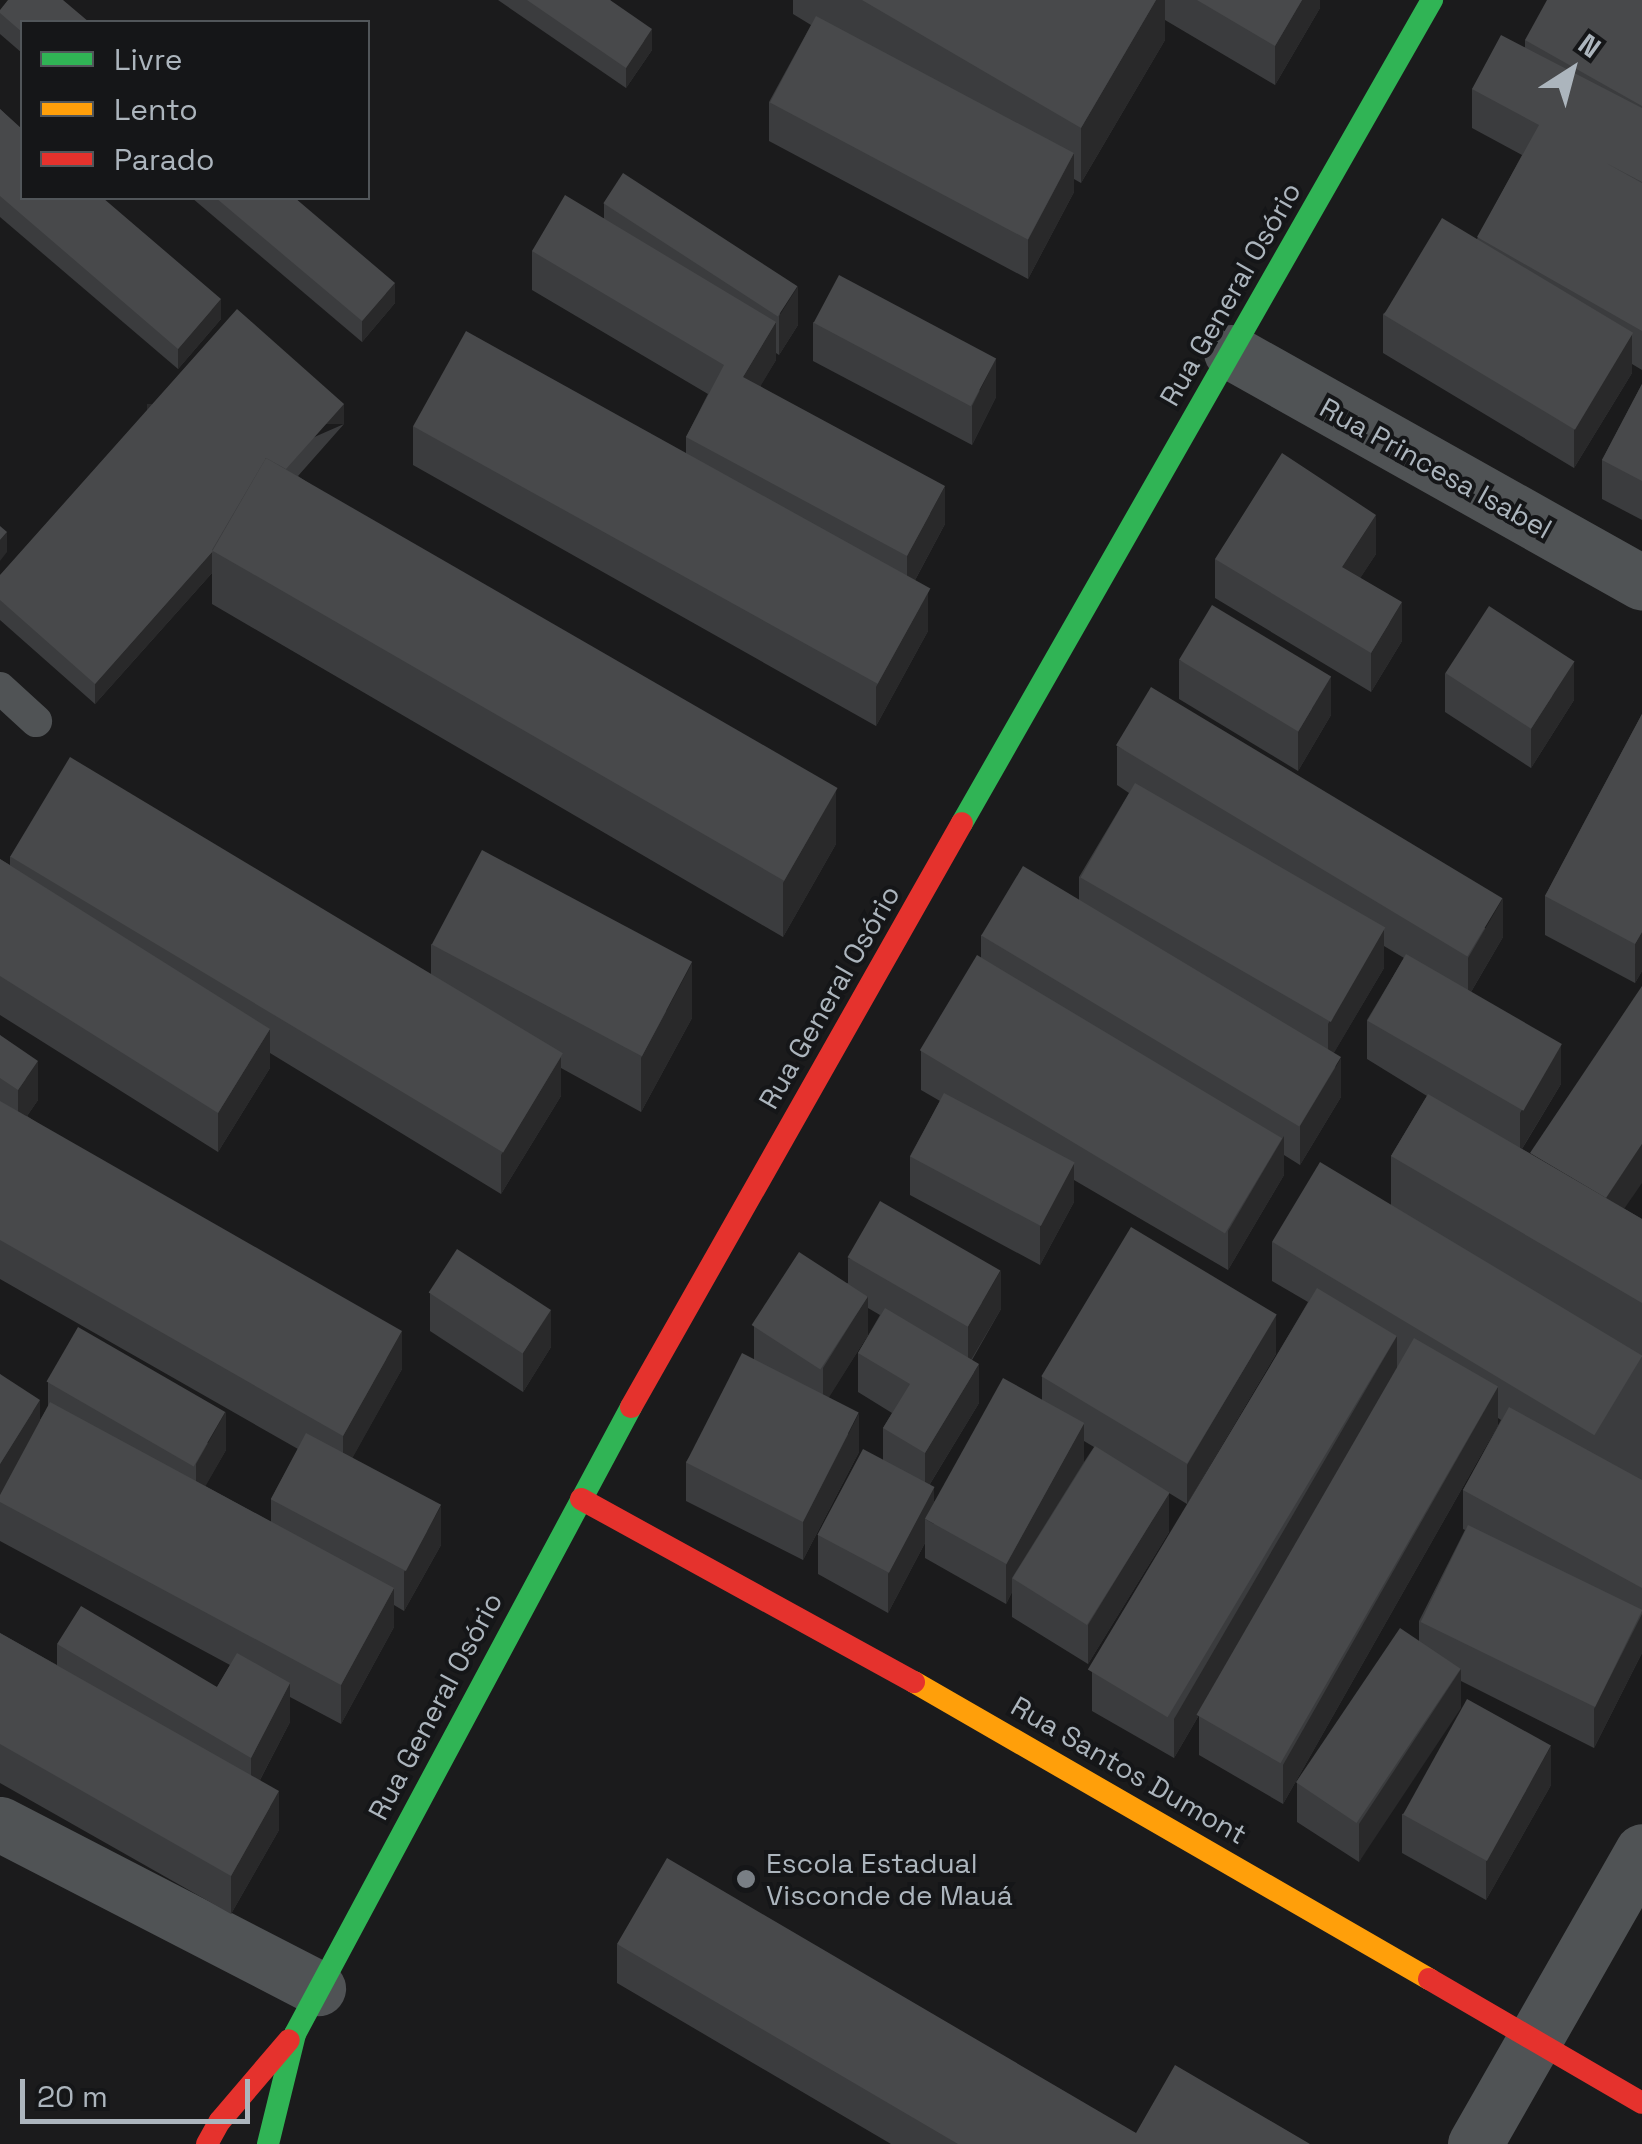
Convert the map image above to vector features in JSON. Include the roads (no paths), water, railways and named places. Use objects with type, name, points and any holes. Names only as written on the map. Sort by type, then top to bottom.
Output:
[{"type":"main road","name":"Rua General Osório","points":[[239,2138],[581,1499],[1432,0]]},
{"type":"main road","name":"Rua Santos Dumont","points":[[581,1499],[994,1726],[1642,2103]]},
{"type":"main road","name":"Rua General Osório","points":[[239,2138],[306,2011]]},
{"type":"street","name":"Rua Princesa Isabel","points":[[1231,352],[1642,583]]},
{"type":"street","points":[[0,1824],[306,2011]]},
{"type":"street","points":[[1475,2144],[1642,1851]]},
{"type":"lane","points":[[0,688],[36,721]]},
{"type":"place","name":"Escola Estadual Visconde de Mauá","points":[[746,1879]]}]
